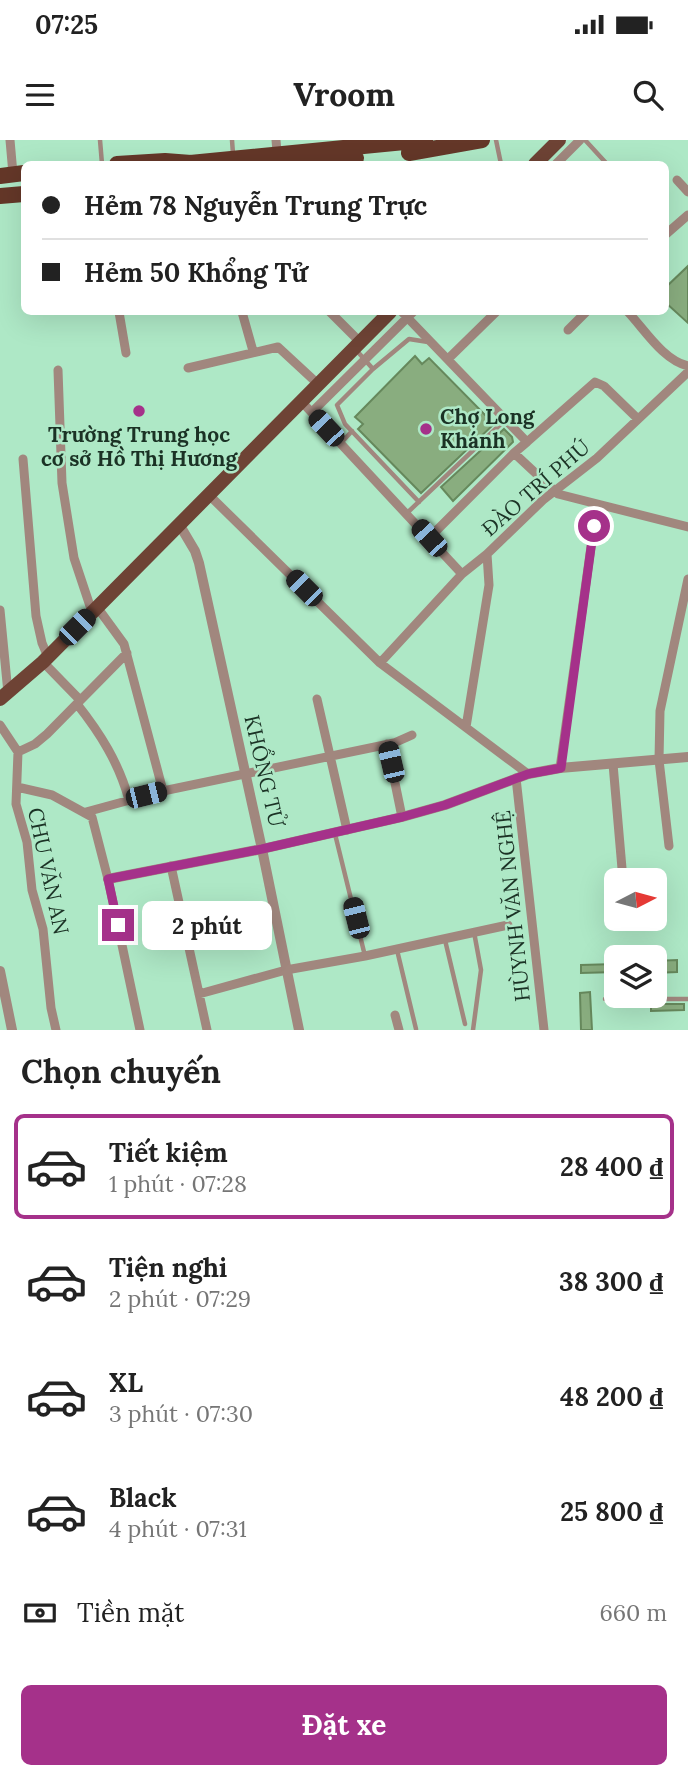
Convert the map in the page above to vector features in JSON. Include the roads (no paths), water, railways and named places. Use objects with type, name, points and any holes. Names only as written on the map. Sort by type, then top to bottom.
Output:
[{"type":"highway","points":[[215,161],[425,140]]},
{"type":"highway","points":[[322,161],[434,150],[482,140]]},
{"type":"highway","points":[[0,186],[16,177]]},
{"type":"highway","points":[[0,196],[21,194]]},
{"type":"main road","points":[[538,161],[559,140]]},
{"type":"main road","points":[[4,696],[46,659],[387,315]]},
{"type":"street","points":[[10,140],[16,177]]},
{"type":"street","points":[[559,161],[583,140]]},
{"type":"street","points":[[677,180],[688,192]]},
{"type":"street","points":[[669,232],[688,215]]},
{"type":"street","points":[[120,315],[126,353]]},
{"type":"street","points":[[243,315],[253,351]]},
{"type":"street","points":[[332,315],[357,345]]},
{"type":"street","points":[[312,412],[406,315]]},
{"type":"street","points":[[410,315],[527,442]]},
{"type":"street","points":[[448,359],[493,315]]},
{"type":"street","points":[[568,330],[583,315]]},
{"type":"street","points":[[631,315],[667,355],[688,366]]},
{"type":"street","points":[[188,368],[278,347],[318,384]]},
{"type":"street","points":[[58,370],[62,483],[74,558],[94,610],[120,636],[127,653],[163,791]]},
{"type":"street","name":"ĐÀO TRÍ PHÚ","points":[[380,663],[462,574],[555,491],[586,468],[688,372]]},
{"type":"street","points":[[429,538],[514,453],[595,382],[604,386],[638,419]]},
{"type":"street","points":[[301,401],[462,574]]},
{"type":"street","points":[[514,453],[555,491],[597,505],[688,527]]},
{"type":"street","points":[[23,459],[36,616],[46,659],[110,752],[119,768],[129,800]]},
{"type":"street","points":[[209,495],[380,663],[528,774]]},
{"type":"street","points":[[561,768],[597,505]]},
{"type":"street","name":"KHỔNG TỬ","points":[[179,524],[199,563],[299,1030]]},
{"type":"street","points":[[466,727],[489,585],[487,554]]},
{"type":"street","points":[[669,846],[659,760],[661,701],[688,579]]},
{"type":"street","points":[[0,610],[4,696]]},
{"type":"street","points":[[0,725],[18,752],[40,740],[127,653]]},
{"type":"street","points":[[317,699],[347,830]]},
{"type":"street","points":[[86,812],[163,791],[404,740],[412,735]]},
{"type":"street","points":[[387,744],[402,817]]},
{"type":"street","name":"CHU VĂN AN","points":[[18,752],[16,804],[27,842],[32,890],[43,929],[51,1008],[56,1030]]},
{"type":"street","points":[[108,879],[262,849],[402,817],[445,805],[528,774],[561,768],[688,757]]},
{"type":"street","points":[[613,764],[622,868]]},
{"type":"street","name":"HÙYNH VĂN NGHỆ","points":[[516,778],[544,1030]]},
{"type":"street","points":[[17,788],[46,793],[86,812],[94,822],[139,1030]]},
{"type":"street","points":[[171,866],[207,1030]]},
{"type":"street","points":[[199,994],[286,970],[508,925]]},
{"type":"street","points":[[0,971],[12,1030]]},
{"type":"street","points":[[395,1015],[399,1030]]},
{"type":"lane","points":[[100,140],[102,161]]},
{"type":"lane","points":[[232,140],[233,159]]},
{"type":"lane","points":[[496,140],[500,161]]},
{"type":"lane","points":[[583,140],[604,161]]},
{"type":"lane","points":[[419,502],[352,431],[339,414],[337,405],[373,369],[409,339],[432,341]]},
{"type":"lane","points":[[357,345],[373,369]]},
{"type":"lane","points":[[407,513],[505,420]]},
{"type":"lane","points":[[341,443],[352,431]]},
{"type":"lane","points":[[334,833],[365,956]]},
{"type":"lane","points":[[472,1030],[481,970],[473,932]]},
{"type":"lane","points":[[444,938],[464,1024]]},
{"type":"lane","points":[[397,949],[416,1029]]},
{"type":"lane","points":[[667,999],[688,999]]},
{"type":"place","name":"Trường Trung học cơ sở Hồ Thị Hương","points":[[139,411]]},
{"type":"place","name":"Chợ Long Khánh","points":[[426,429]]}]
